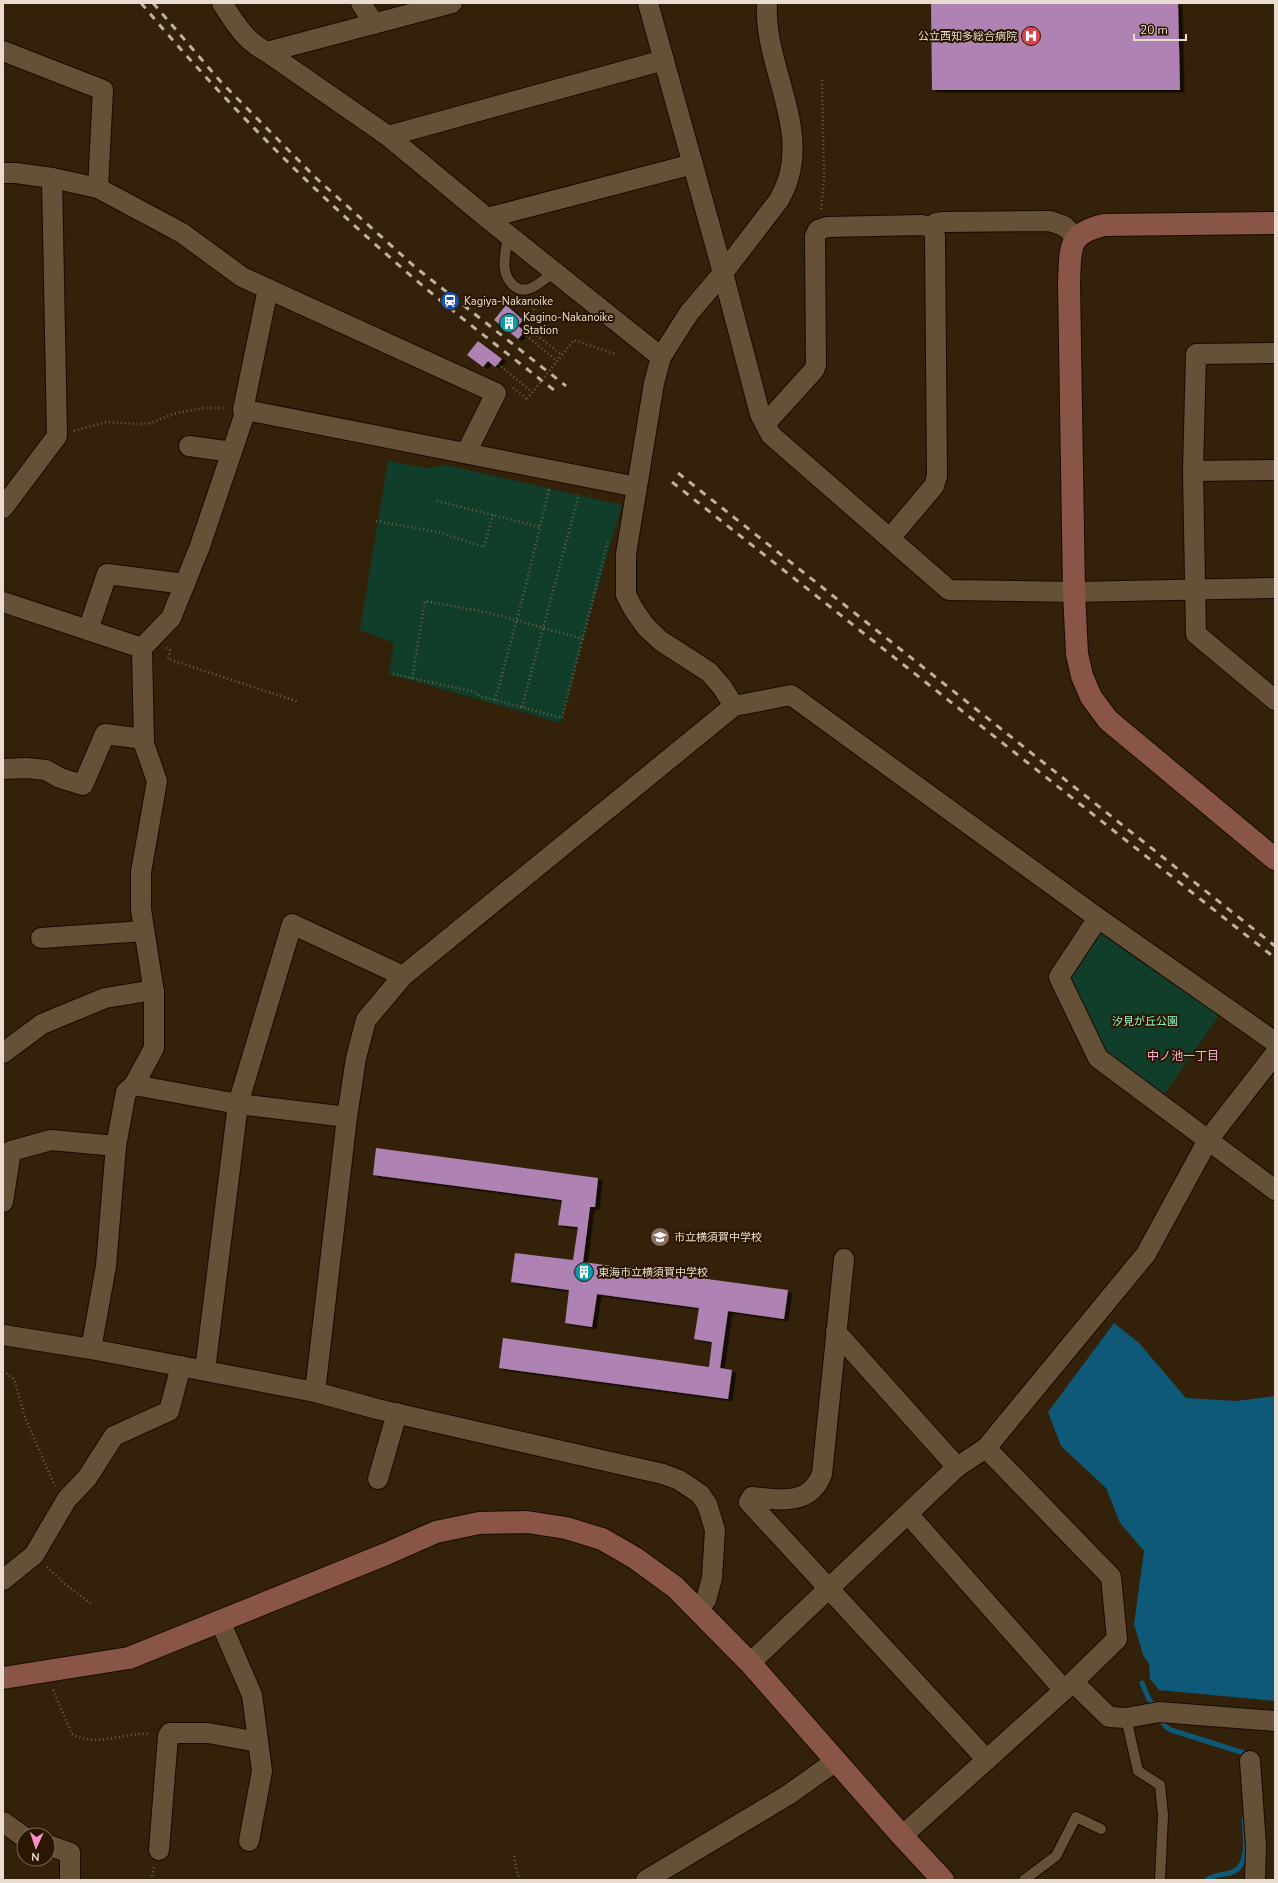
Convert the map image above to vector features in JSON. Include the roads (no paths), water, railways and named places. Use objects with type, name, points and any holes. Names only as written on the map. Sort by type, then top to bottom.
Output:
[{"type":"street","points":[[222,3],[242,34],[254,45],[388,136],[487,218],[661,357]]},
{"type":"street","points":[[361,3],[374,24]]},
{"type":"street","points":[[266,52],[452,3]]},
{"type":"street","points":[[648,3],[723,273],[760,414],[772,435],[949,590],[1074,592],[1275,588]]},
{"type":"street","points":[[734,706],[722,687],[709,672],[661,640],[646,627],[626,595],[626,554],[654,383],[661,357],[689,313],[723,273],[779,200],[785,189],[793,167],[791,122],[766,22],[767,3]]},
{"type":"street","points":[[3,50],[103,90],[98,188]]},
{"type":"street","points":[[388,136],[664,60]]},
{"type":"street","points":[[487,218],[693,164]]},
{"type":"street","points":[[3,173],[16,173],[52,178],[98,188],[182,233],[242,277],[496,393],[466,453]]},
{"type":"street","points":[[3,508],[57,436],[52,178]]},
{"type":"street","points":[[931,227],[936,223],[943,222],[1050,221],[1064,226],[1076,236]]},
{"type":"street","points":[[1275,223],[1104,225],[1092,228],[1076,236],[1071,249],[1069,282],[1074,592],[1077,654],[1082,676],[1091,697],[1108,720],[1275,859]]},
{"type":"street","points":[[765,424],[814,370],[816,365],[815,236],[818,230],[827,227],[922,225],[931,227],[934,231],[935,237],[937,476],[934,486],[890,538]]},
{"type":"street","points":[[243,410],[268,289]]},
{"type":"street","points":[[1275,353],[1196,354],[1193,471],[1196,634],[1275,700]]},
{"type":"street","points":[[91,1349],[106,1266],[116,1146],[126,1092],[134,1085],[154,1048],[154,990],[141,909],[141,872],[158,781],[144,738],[147,643],[171,618],[200,546],[246,410],[637,488]]},
{"type":"street","points":[[189,446],[232,452]]},
{"type":"street","points":[[1193,471],[1275,470]]},
{"type":"street","points":[[88,630],[106,574],[185,584]]},
{"type":"street","points":[[3,602],[88,630],[147,643]]},
{"type":"street","points":[[315,1392],[347,1117],[356,1058],[366,1020],[403,976],[734,706],[791,695],[1098,918],[1275,1042]]},
{"type":"street","points":[[3,768],[46,770],[60,778],[83,785],[91,770],[105,734],[144,738]]},
{"type":"street","points":[[1098,918],[1059,977],[1098,1058],[1275,1190]]},
{"type":"street","points":[[205,1370],[238,1104],[292,924],[403,976]]},
{"type":"street","points":[[41,938],[144,931]]},
{"type":"street","points":[[3,1053],[42,1024],[106,998],[154,990]]},
{"type":"street","points":[[750,1663],[958,1467],[986,1448],[1146,1254],[1208,1140],[1275,1054]]},
{"type":"street","points":[[134,1085],[238,1104],[347,1117]]},
{"type":"street","points":[[3,1202],[11,1151],[51,1140],[116,1146]]},
{"type":"street","points":[[844,1259],[822,1474],[819,1483],[813,1490],[802,1496],[779,1500],[752,1497],[749,1502],[986,1760]]},
{"type":"street","points":[[836,1332],[958,1467]]},
{"type":"street","points":[[3,1335],[91,1349],[315,1392],[397,1413],[664,1474],[690,1486],[700,1494],[707,1504],[715,1530],[712,1578],[706,1600],[697,1609]]},
{"type":"street","points":[[3,1580],[34,1555],[67,1499],[87,1478],[114,1436],[169,1411],[181,1366]]},
{"type":"street","points":[[378,1479],[397,1413]]},
{"type":"street","points":[[902,1836],[1068,1686],[1117,1639],[1111,1577],[986,1448]]},
{"type":"street","points":[[908,1514],[1068,1686],[1109,1717],[1126,1718],[1159,1712],[1275,1721]]},
{"type":"street","points":[[3,1678],[129,1658],[386,1554],[436,1532],[479,1523],[527,1522],[566,1528],[602,1539],[634,1558],[674,1587],[750,1663],[902,1836],[943,1880]]},
{"type":"street","points":[[220,1621],[252,1695],[262,1771],[249,1841]]},
{"type":"street","points":[[159,1850],[168,1736],[170,1733],[208,1733],[258,1742]]},
{"type":"street","points":[[646,1880],[788,1795],[836,1761]]},
{"type":"street","points":[[1250,1761],[1256,1846],[1255,1880]]},
{"type":"street","points":[[3,1822],[16,1831]]},
{"type":"street","points":[[56,1848],[70,1853],[70,1880]]},
{"type":"lane","points":[[508,235],[504,271],[508,280],[516,288],[527,290],[533,288],[554,272]]},
{"type":"lane","points":[[1126,1718],[1138,1771],[1160,1785],[1163,1815],[1160,1880]]},
{"type":"lane","points":[[1024,1880],[1056,1856],[1076,1817],[1101,1829]]},
{"type":"water","points":[[1114,1323],[1139,1343],[1186,1398],[1236,1401],[1275,1396],[1275,1701],[1159,1690],[1150,1679],[1149,1664],[1143,1655],[1134,1624],[1144,1551],[1120,1523],[1106,1488],[1061,1446],[1048,1412]]},
{"type":"waterway","points":[[1142,1683],[1155,1709]]},
{"type":"waterway","points":[[1160,1718],[1165,1726],[1171,1730],[1244,1753],[1244,1759]]},
{"type":"waterway","points":[[1207,1880],[1215,1876],[1237,1870],[1241,1864],[1244,1858],[1246,1842],[1244,1819]]},
{"type":"railway","points":[[141,3],[231,104],[295,169],[360,231],[475,329],[559,394]]},
{"type":"railway","points":[[153,3],[221,82],[316,178],[415,267],[566,386]]},
{"type":"railway","points":[[678,473],[1275,946]]},
{"type":"railway","points":[[672,482],[1275,958]]},
{"type":"place","name":"公立西知多総合病院","points":[[1031,36]]},
{"type":"place","name":"Kagiya-Nakanoike","points":[[450,301]]},
{"type":"place","name":"Kagino-Nakanoike Station","points":[[509,323]]},
{"type":"place","name":"市立横須賀中学校","points":[[660,1237]]},
{"type":"place","name":"東海市立横須賀中学校","points":[[584,1272]]},
{"type":"district","name":"中ノ池一丁目","points":[[1183,1056]]},
{"type":"park label","name":"汐見が丘公園","points":[[1145,1021]]}]
